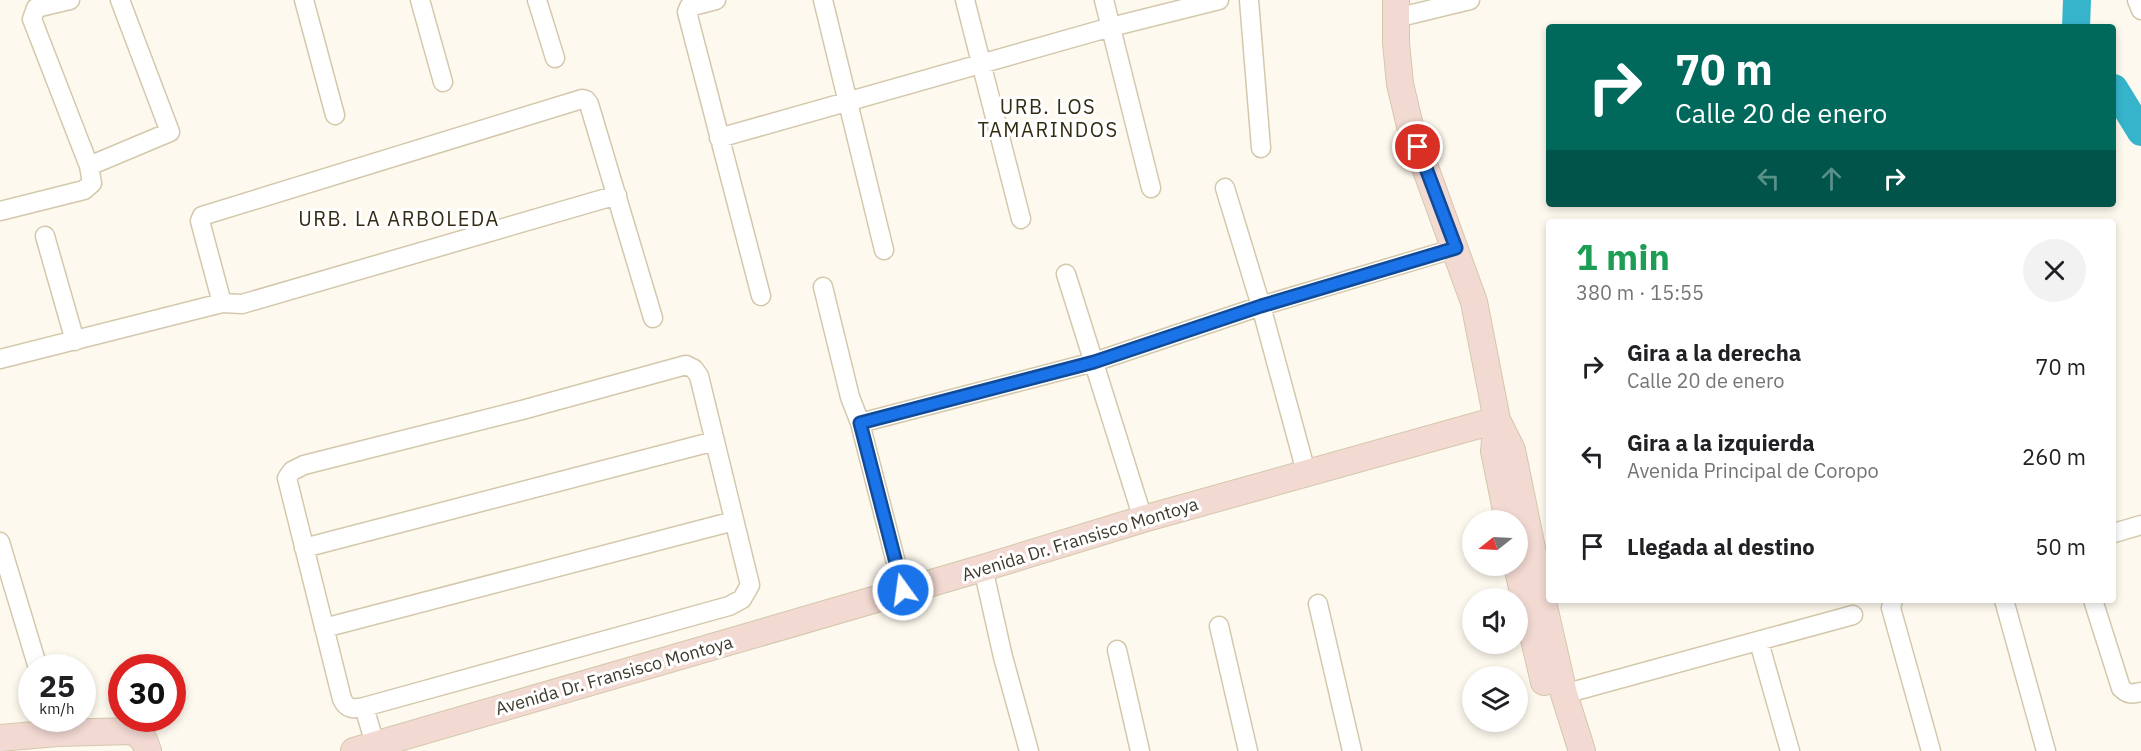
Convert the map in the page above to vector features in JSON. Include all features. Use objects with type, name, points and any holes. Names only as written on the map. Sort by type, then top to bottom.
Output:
[{"type":"main road","points":[[1396,9],[1400,84],[1410,126],[1474,302],[1497,420],[1512,450],[1564,694],[1582,751]]},
{"type":"main road","points":[[1497,420],[1494,451],[1506,510]]},
{"type":"main road","name":"Avenida Dr. Fransisco Montoya","points":[[364,748],[983,568],[1143,519],[1497,420]]},
{"type":"main road","points":[[1519,576],[1525,608],[1564,751]]},
{"type":"main road","points":[[96,729],[133,731],[144,740],[148,751]]},
{"type":"main road","points":[[0,738],[28,732]]},
{"type":"street","points":[[0,211],[84,190],[92,183],[89,166],[32,19],[36,8],[70,0]]},
{"type":"street","points":[[89,166],[170,132],[120,0]]},
{"type":"street","points":[[304,0],[335,116]]},
{"type":"street","points":[[420,0],[443,82]]},
{"type":"street","points":[[537,0],[555,58]]},
{"type":"street","points":[[717,0],[689,7],[687,12],[761,296]]},
{"type":"street","points":[[823,0],[884,250]]},
{"type":"street","points":[[965,0],[1021,219]]},
{"type":"street","points":[[1104,0],[1151,188]]},
{"type":"street","points":[[719,138],[1111,27],[1219,0]]},
{"type":"street","points":[[1249,0],[1261,148]]},
{"type":"street","points":[[1396,9],[1470,0]]},
{"type":"street","points":[[2137,0],[2141,10]]},
{"type":"street","points":[[222,303],[200,221],[202,216],[582,99],[589,104],[653,318]]},
{"type":"street","points":[[1225,188],[1261,306],[1306,472]]},
{"type":"street","points":[[0,359],[222,303],[243,304],[617,195]]},
{"type":"street","points":[[45,236],[75,341]]},
{"type":"street","points":[[860,423],[1094,362],[1261,306],[1456,248]]},
{"type":"street","points":[[1066,274],[1143,519]]},
{"type":"street","points":[[823,287],[850,397],[860,423],[903,590]]},
{"type":"street","points":[[686,365],[694,369],[699,376],[715,441],[750,585],[746,595],[738,603],[364,707],[354,709],[344,704],[287,478],[297,467],[522,410],[686,365]]},
{"type":"street","points":[[304,548],[715,441]]},
{"type":"street","points":[[324,628],[734,521]]},
{"type":"street","points":[[2116,532],[2141,525]]},
{"type":"street","points":[[0,542],[34,654]]},
{"type":"street","points":[[983,568],[1003,657],[1029,751]]},
{"type":"street","points":[[1892,603],[1891,608],[1931,751]]},
{"type":"street","points":[[2005,603],[2046,751]]},
{"type":"street","points":[[2094,603],[2121,688],[2132,694],[2141,692]]},
{"type":"street","points":[[1318,604],[1352,751]]},
{"type":"street","points":[[1564,694],[1853,615]]},
{"type":"street","points":[[1219,626],[1248,751]]},
{"type":"street","points":[[1759,642],[1790,751]]},
{"type":"street","points":[[1117,650],[1140,751]]},
{"type":"street","points":[[364,707],[364,748]]},
{"type":"waterway","points":[[2076,24],[2077,0]]},
{"type":"waterway","points":[[2116,91],[2141,132]]},
{"type":"district","name":"URB. LOS TAMARINDOS","points":[[1048,118]]},
{"type":"district","name":"URB. LA ARBOLEDA","points":[[399,218]]},
{"type":"route","points":[[903,590],[860,423],[1094,362],[1261,306],[1456,248],[1418,147]]}]
